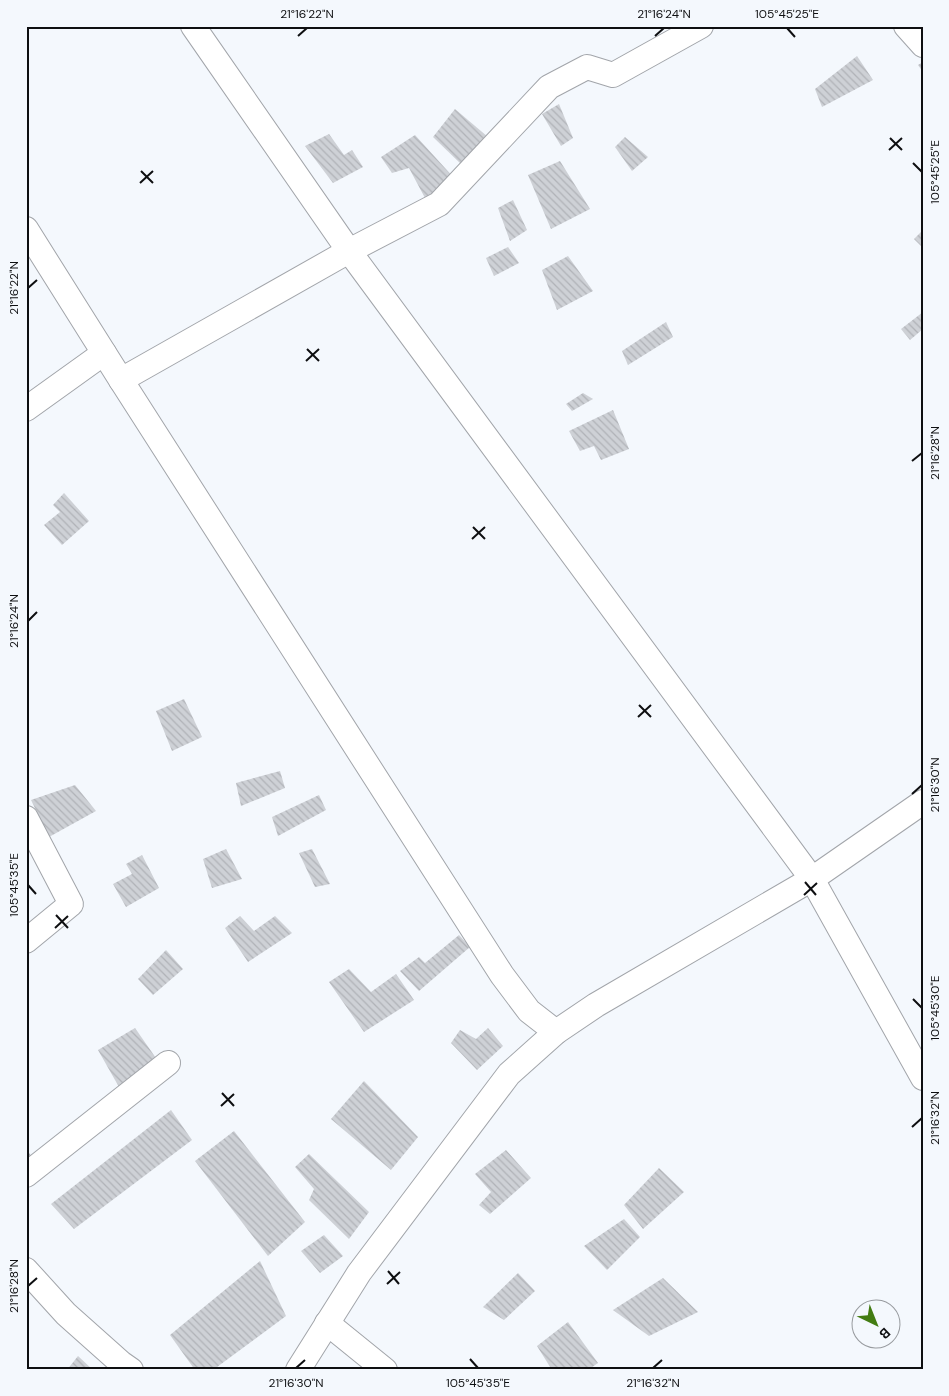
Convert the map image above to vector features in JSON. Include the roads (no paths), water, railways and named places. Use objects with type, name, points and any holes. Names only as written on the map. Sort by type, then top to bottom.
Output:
[{"type":"street","points":[[193,26],[349,251],[812,879],[923,1078]]},
{"type":"street","points":[[121,380],[349,251],[440,204],[549,87],[587,67],[614,75],[701,26]]},
{"type":"street","points":[[906,26],[923,45]]},
{"type":"street","points":[[26,228],[502,976],[529,1011],[556,1032]]},
{"type":"street","points":[[26,409],[104,353]]},
{"type":"street","points":[[298,1370],[359,1273],[509,1074],[556,1032],[596,1005],[812,879],[923,802]]},
{"type":"street","points":[[26,818],[71,904],[26,942]]},
{"type":"street","points":[[26,1175],[168,1062]]},
{"type":"street","points":[[26,1270],[66,1314],[131,1370]]},
{"type":"street","points":[[327,1323],[385,1370]]}]
